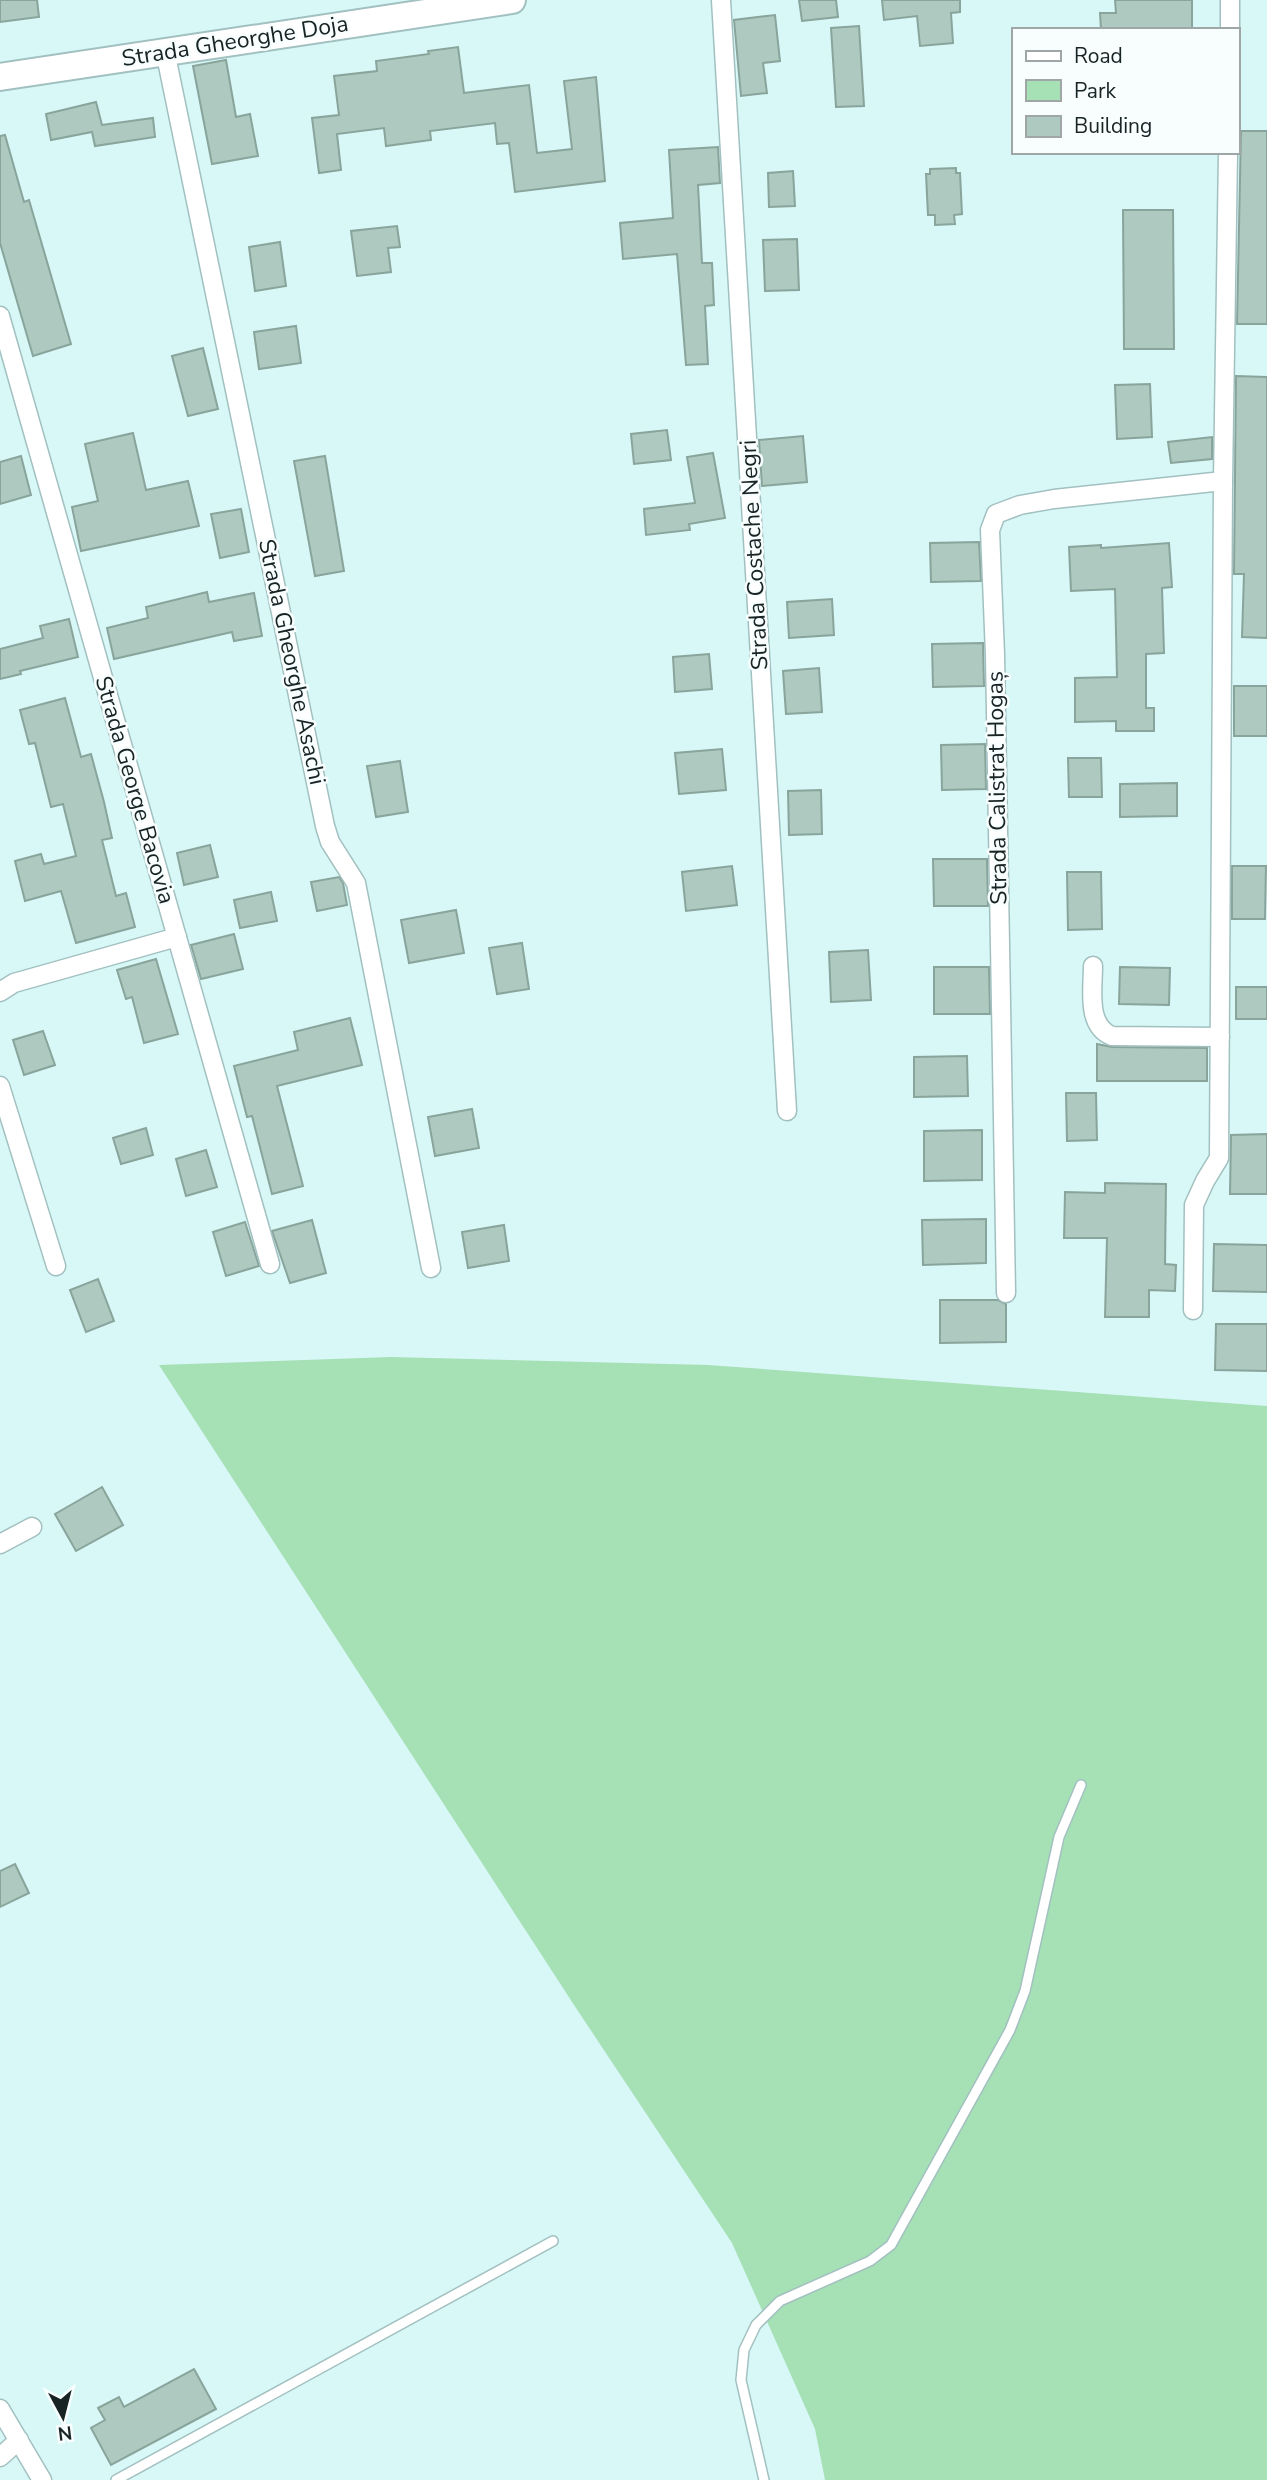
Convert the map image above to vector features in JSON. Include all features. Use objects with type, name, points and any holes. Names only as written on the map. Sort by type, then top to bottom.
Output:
[{"type":"street","name":"Strada Gheorghe Doja","points":[[0,77],[512,0]]},
{"type":"street","name":"Strada Costache Negri","points":[[721,0],[787,1111]]},
{"type":"street","points":[[1230,0],[1230,28]]},
{"type":"street","name":"Strada Gheorghe Asachi","points":[[165,51],[325,826],[330,842],[356,883],[431,1268]]},
{"type":"street","points":[[1194,1310],[1194,1205],[1219,1157],[1228,154]]},
{"type":"street","name":"Strada George Bacovia","points":[[0,316],[270,1264]]},
{"type":"street","name":"Strada Calistrat Hogaș","points":[[1006,1293],[990,530],[996,514],[1020,505],[1223,481]]},
{"type":"street","points":[[0,992],[14,983],[177,937]]},
{"type":"street","points":[[1093,966],[1093,1011],[1105,1034],[1112,1037],[1220,1037]]},
{"type":"street","points":[[0,1086],[56,1266]]},
{"type":"street","points":[[0,1544],[32,1527]]},
{"type":"street","points":[[0,2409],[41,2480]]},
{"type":"street","points":[[0,2457],[19,2440]]},
{"type":"lane","points":[[764,2480],[741,2380],[744,2350],[756,2325],[780,2301],[870,2260],[891,2245],[1010,2030],[1025,1992],[1059,1837],[1081,1786]]},
{"type":"lane","points":[[116,2480],[553,2241]]},
{"type":"green space","points":[[391,1357],[708,1365],[1267,1406],[1267,2480],[825,2480],[815,2429],[732,2243],[576,2008],[159,1365]]},
{"type":"building","points":[[0,0],[37,0],[39,17],[0,22]]},
{"type":"building","points":[[799,0],[836,0],[838,17],[802,21]]},
{"type":"building","points":[[882,0],[960,0],[960,12],[951,13],[953,43],[920,46],[917,16],[884,20]]},
{"type":"building","points":[[1115,0],[1192,0],[1192,28],[1101,28],[1100,13],[1116,13]]},
{"type":"building","points":[[775,15],[780,61],[763,63],[767,93],[741,96],[734,20]]},
{"type":"building","points":[[859,26],[864,106],[836,107],[831,28]]},
{"type":"building","points":[[458,47],[464,93],[529,85],[537,153],[572,149],[564,81],[596,77],[605,181],[515,192],[509,143],[497,144],[495,123],[430,131],[431,140],[386,146],[384,128],[337,134],[341,170],[319,173],[312,118],[339,115],[334,76],[377,71],[376,61]]},
{"type":"building","points":[[226,60],[236,117],[250,114],[258,156],[212,164],[193,66]]},
{"type":"building","points":[[96,102],[102,125],[153,118],[155,137],[95,146],[92,132],[51,140],[46,114]]},
{"type":"building","points":[[1241,131],[1267,131],[1267,324],[1237,324]]},
{"type":"building","points":[[5,135],[24,202],[29,200],[71,344],[33,356],[0,243],[0,136]]},
{"type":"building","points":[[718,147],[720,183],[698,185],[702,263],[712,263],[714,305],[705,306],[708,364],[686,365],[677,254],[623,259],[620,223],[673,218],[669,150]]},
{"type":"building","points":[[956,168],[956,173],[960,173],[962,214],[954,215],[955,224],[935,225],[935,215],[928,215],[926,174],[930,174],[930,169]]},
{"type":"building","points":[[793,171],[795,206],[769,207],[768,173]]},
{"type":"building","points":[[1123,210],[1173,210],[1174,349],[1124,349]]},
{"type":"building","points":[[397,226],[400,247],[388,248],[391,272],[357,276],[351,231]]},
{"type":"building","points":[[797,239],[799,290],[765,291],[763,240]]},
{"type":"building","points":[[280,242],[286,286],[255,291],[249,247]]},
{"type":"building","points":[[296,326],[301,363],[259,369],[254,332]]},
{"type":"building","points":[[203,348],[218,409],[188,416],[172,356]]},
{"type":"building","points":[[1236,376],[1267,377],[1267,638],[1242,637],[1244,574],[1234,574]]},
{"type":"building","points":[[1150,384],[1152,437],[1117,439],[1115,385]]},
{"type":"building","points":[[667,430],[671,460],[634,464],[631,434]]},
{"type":"building","points":[[133,433],[146,490],[188,481],[199,526],[81,551],[72,507],[98,501],[85,444]]},
{"type":"building","points":[[803,436],[807,482],[762,486],[759,440]]},
{"type":"building","points":[[1212,437],[1212,459],[1171,463],[1168,442]]},
{"type":"building","points":[[713,453],[725,518],[689,524],[690,530],[646,535],[644,509],[695,503],[687,457]]},
{"type":"building","points":[[21,456],[31,495],[0,504],[0,462]]},
{"type":"building","points":[[325,456],[344,571],[315,576],[294,461]]},
{"type":"building","points":[[241,509],[249,552],[220,558],[211,514]]},
{"type":"building","points":[[979,542],[981,581],[931,582],[930,543]]},
{"type":"building","points":[[1169,543],[1172,587],[1162,588],[1164,653],[1146,654],[1146,708],[1154,708],[1154,731],[1116,731],[1116,721],[1075,722],[1075,678],[1117,677],[1115,589],[1071,591],[1069,547],[1101,545],[1101,548]]},
{"type":"building","points":[[207,592],[209,602],[254,593],[262,636],[234,641],[232,632],[114,659],[107,628],[148,618],[146,607]]},
{"type":"building","points":[[832,599],[834,635],[789,638],[787,602]]},
{"type":"building","points":[[69,619],[78,657],[20,671],[21,674],[0,679],[0,649],[43,638],[40,626]]},
{"type":"building","points":[[983,643],[984,686],[933,687],[932,644]]},
{"type":"building","points":[[709,654],[712,689],[675,692],[673,657]]},
{"type":"building","points":[[819,668],[822,712],[786,714],[783,671]]},
{"type":"building","points":[[1234,686],[1267,686],[1267,736],[1234,736]]},
{"type":"building","points":[[65,698],[81,757],[91,754],[104,802],[112,838],[102,840],[116,896],[126,893],[135,927],[76,943],[61,891],[25,901],[15,861],[41,854],[44,864],[76,856],[63,804],[51,807],[35,743],[29,744],[20,710]]},
{"type":"building","points":[[985,744],[986,789],[942,790],[941,745]]},
{"type":"building","points":[[722,749],[726,790],[679,794],[675,753]]},
{"type":"building","points":[[1068,758],[1101,758],[1102,797],[1069,797]]},
{"type":"building","points":[[400,761],[408,812],[376,817],[367,766]]},
{"type":"building","points":[[1177,783],[1177,816],[1120,817],[1120,784]]},
{"type":"building","points":[[821,790],[822,834],[789,835],[788,791]]},
{"type":"building","points":[[210,845],[218,877],[184,885],[177,853]]},
{"type":"building","points":[[933,859],[987,859],[988,906],[934,906]]},
{"type":"building","points":[[732,866],[737,905],[686,911],[682,872]]},
{"type":"building","points":[[1232,866],[1266,866],[1265,919],[1232,919]]},
{"type":"building","points":[[1067,872],[1101,872],[1102,929],[1068,930]]},
{"type":"building","points":[[339,877],[343,883],[347,905],[317,911],[311,882]]},
{"type":"building","points":[[271,892],[277,921],[240,928],[234,900]]},
{"type":"building","points":[[456,910],[464,953],[409,963],[401,920]]},
{"type":"building","points":[[234,934],[243,969],[201,979],[191,945]]},
{"type":"building","points":[[522,943],[529,989],[497,994],[489,948]]},
{"type":"building","points":[[868,950],[871,1000],[831,1002],[829,952]]},
{"type":"building","points":[[156,959],[178,1034],[144,1043],[132,997],[126,999],[117,970]]},
{"type":"building","points":[[934,967],[989,967],[990,1014],[934,1014]]},
{"type":"building","points":[[1120,967],[1170,968],[1169,1005],[1119,1004]]},
{"type":"building","points":[[1236,987],[1267,987],[1267,1019],[1236,1019]]},
{"type":"building","points":[[350,1018],[362,1065],[277,1086],[303,1186],[272,1194],[252,1116],[247,1117],[234,1066],[298,1050],[294,1032]]},
{"type":"building","points":[[43,1031],[55,1065],[24,1075],[13,1040]]},
{"type":"building","points":[[1097,1044],[1112,1047],[1207,1048],[1207,1081],[1097,1081]]},
{"type":"building","points":[[967,1056],[968,1096],[914,1097],[914,1057]]},
{"type":"building","points":[[1066,1093],[1096,1093],[1097,1140],[1067,1141]]},
{"type":"building","points":[[472,1109],[479,1148],[435,1156],[428,1117]]},
{"type":"building","points":[[146,1128],[153,1155],[121,1164],[113,1138]]},
{"type":"building","points":[[982,1130],[982,1180],[924,1181],[924,1131]]},
{"type":"building","points":[[1267,1134],[1267,1194],[1230,1194],[1231,1135]]},
{"type":"building","points":[[206,1150],[217,1187],[186,1196],[176,1159]]},
{"type":"building","points":[[1105,1183],[1166,1184],[1165,1264],[1176,1265],[1175,1291],[1149,1290],[1149,1317],[1105,1317],[1107,1238],[1064,1238],[1065,1192],[1105,1193]]},
{"type":"building","points":[[986,1219],[986,1263],[923,1265],[922,1220]]},
{"type":"building","points":[[312,1220],[326,1273],[290,1283],[272,1231]]},
{"type":"building","points":[[245,1222],[259,1266],[226,1276],[213,1232]]},
{"type":"building","points":[[504,1225],[509,1261],[468,1268],[462,1232]]},
{"type":"building","points":[[1214,1244],[1267,1245],[1267,1292],[1213,1291]]},
{"type":"building","points":[[98,1279],[114,1321],[86,1332],[70,1290]]},
{"type":"building","points":[[940,1300],[998,1300],[1006,1304],[1006,1342],[940,1343]]},
{"type":"building","points":[[1216,1324],[1267,1324],[1267,1371],[1215,1370]]},
{"type":"building","points":[[102,1487],[123,1525],[76,1551],[55,1514]]},
{"type":"building","points":[[15,1864],[29,1893],[0,1907],[0,1871]]},
{"type":"building","points":[[194,2369],[216,2409],[111,2465],[91,2428],[105,2420],[98,2408],[119,2397],[124,2407]]}]
